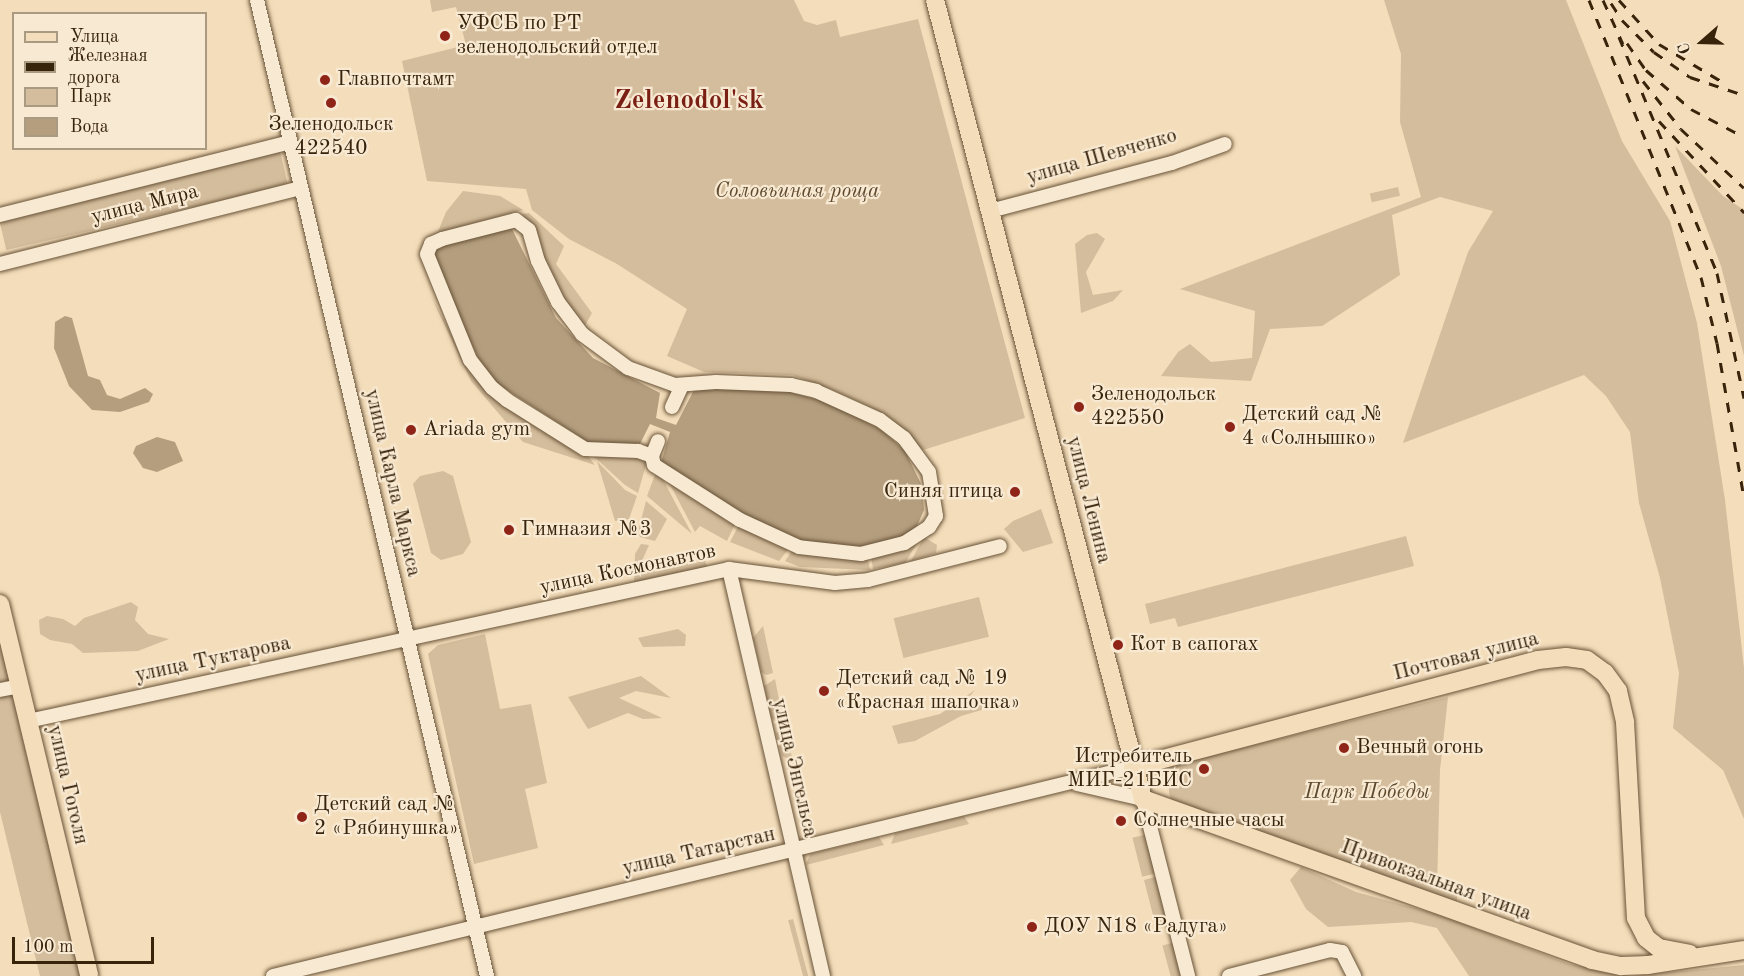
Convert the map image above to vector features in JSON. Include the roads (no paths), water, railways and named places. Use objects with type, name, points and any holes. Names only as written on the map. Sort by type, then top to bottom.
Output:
[{"type":"main road","name":"улица Ленина","points":[[935,0],[1143,799]]},
{"type":"main road","name":"улица Гоголя","points":[[0,604],[89,976]]},
{"type":"main road","name":"Почтовая улица","points":[[1133,767],[1538,660],[1566,657],[1587,660],[1605,673],[1618,691],[1625,722],[1636,918],[1646,938],[1659,948],[1678,954],[1720,953]]},
{"type":"main road","name":"Привокзальная улица","points":[[1143,799],[1592,960],[1621,966],[1648,965],[1720,953]]},
{"type":"main road","points":[[1720,953],[1744,950]]},
{"type":"street","name":"улица Карла Маркса","points":[[257,0],[487,976]]},
{"type":"street","name":"улица Мира","points":[[0,215],[290,142]]},
{"type":"street","name":"улица Шевченко","points":[[990,211],[1172,164],[1225,144]]},
{"type":"street","name":"улица Мира","points":[[0,264],[301,188]]},
{"type":"street","points":[[652,456],[638,451],[585,449],[492,388],[470,360],[438,286],[427,254],[431,244],[516,220],[525,225],[558,302],[582,334],[628,368],[682,386],[716,382],[791,385],[816,391],[880,420],[904,438],[929,472],[936,516],[918,536],[884,550],[841,555],[799,547],[740,520],[654,465],[652,456],[658,441]]},
{"type":"street","points":[[672,407],[682,386]]},
{"type":"street","name":"улица Космонавтов","points":[[407,640],[729,569],[835,583],[868,580],[1000,546]]},
{"type":"street","name":"улица Энгельса","points":[[729,569],[791,852],[823,976]]},
{"type":"street","name":"улица Туктарова","points":[[28,721],[407,640]]},
{"type":"street","points":[[0,690],[20,686]]},
{"type":"street","name":"улица Татарстан","points":[[273,976],[791,852],[1133,767]]},
{"type":"street","points":[[1071,783],[1143,799]]},
{"type":"street","name":"улица Ленина","points":[[1143,799],[1188,976]]},
{"type":"street","points":[[1229,976],[1330,950],[1342,952],[1350,961],[1354,976]]},
{"type":"water","points":[[511,227],[556,318],[593,358],[660,393],[656,418],[676,425],[695,388],[785,391],[831,403],[882,430],[905,451],[922,486],[924,510],[917,526],[902,539],[854,550],[789,540],[764,529],[661,463],[670,432],[650,424],[639,446],[591,444],[496,383],[478,358],[432,262],[437,246]]},
{"type":"water","points":[[65,316],[72,318],[88,376],[100,380],[107,395],[120,399],[145,388],[153,394],[149,402],[120,412],[92,410],[69,386],[54,348],[55,322]]},
{"type":"water","points":[[157,437],[175,442],[183,461],[157,472],[143,468],[133,453],[136,446]]},
{"type":"railway","points":[[1589,0],[1701,277],[1717,343],[1744,497]]},
{"type":"railway","points":[[1603,0],[1623,44]]},
{"type":"railway","points":[[1619,0],[1659,44],[1721,81]]},
{"type":"railway","points":[[1611,3],[1622,20],[1654,52],[1690,77],[1744,95]]},
{"type":"railway","points":[[1619,37],[1717,273],[1744,398]]},
{"type":"railway","points":[[1627,43],[1646,70],[1691,109],[1744,137]]},
{"type":"railway","points":[[1643,81],[1681,129],[1744,188]]},
{"type":"railway","points":[[1659,121],[1744,212]]},
{"type":"place","name":"УФСБ по РТ зеленодольский отдел","points":[[445,36]]},
{"type":"place","name":"Главпочтамт","points":[[325,80]]},
{"type":"place","name":"Зеленодольск 422540","points":[[331,103]]},
{"type":"place","name":"Зеленодольск 422550","points":[[1079,407]]},
{"type":"place","name":"Детский сад № 4 «Солнышко»","points":[[1230,427]]},
{"type":"place","name":"Ariada gym","points":[[411,430]]},
{"type":"place","name":"Синяя птица","points":[[1015,492]]},
{"type":"place","name":"Гимназия №3","points":[[509,530]]},
{"type":"place","name":"Кот в сапогах","points":[[1118,645]]},
{"type":"place","name":"Детский сад № 19 «Красная шапочка»","points":[[824,691]]},
{"type":"place","name":"Вечный огонь","points":[[1344,748]]},
{"type":"place","name":"Истребитель МИГ-21БИС","points":[[1204,769]]},
{"type":"place","name":"Детский сад № 2 «Рябинушка»","points":[[302,817]]},
{"type":"place","name":"Солнечные часы","points":[[1121,821]]},
{"type":"place","name":"ДОУ N18 «Радуга»","points":[[1032,927]]},
{"type":"district","name":"Zelenodol'sk","points":[[689,101]]},
{"type":"park label","name":"Соловьиная роща","points":[[797,192]]},
{"type":"park label","name":"Парк Победы","points":[[1367,793]]}]
